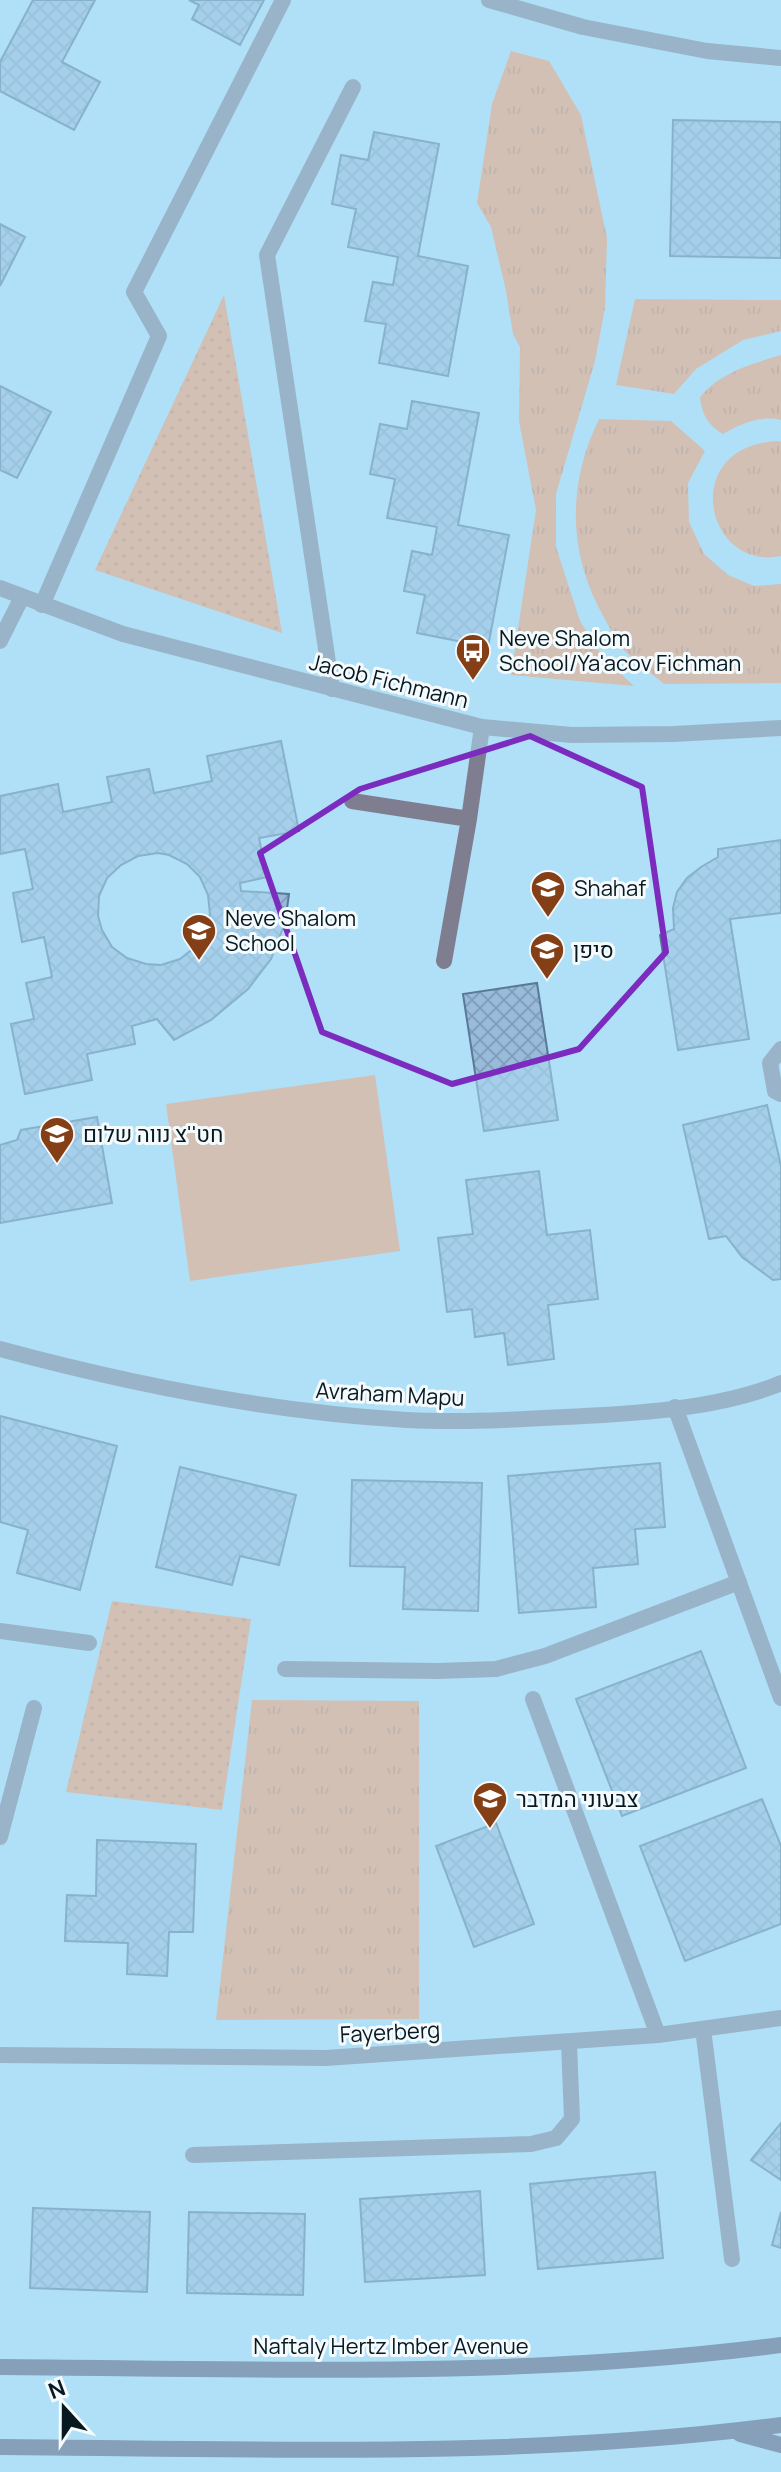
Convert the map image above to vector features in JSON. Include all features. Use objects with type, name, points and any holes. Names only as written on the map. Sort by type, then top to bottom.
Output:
[{"type":"main road","name":"Naftaly Hertz Imber Avenue","points":[[0,2367],[286,2370],[542,2367],[723,2353],[781,2345]]},
{"type":"main road","points":[[0,2447],[545,2447],[781,2425]]},
{"type":"main road","points":[[730,2432],[781,2445]]},
{"type":"street","points":[[42,605],[159,336],[134,292],[283,0]]},
{"type":"street","points":[[489,0],[583,27],[707,51],[781,58]]},
{"type":"street","points":[[332,689],[267,255],[353,87]]},
{"type":"street","name":"Jacob Fichmann","points":[[0,588],[123,634],[482,727],[572,735],[674,734],[781,728]]},
{"type":"street","points":[[0,641],[22,597]]},
{"type":"street","points":[[444,961],[482,727]]},
{"type":"street","points":[[352,801],[469,819]]},
{"type":"street","points":[[781,1049],[770,1063],[775,1091],[781,1094]]},
{"type":"street","name":"Avraham Mapu","points":[[0,1349],[149,1385],[289,1410],[410,1420],[622,1414],[702,1404],[781,1383]]},
{"type":"street","points":[[675,1407],[781,1698]]},
{"type":"street","points":[[285,1669],[496,1669],[545,1656],[739,1582]]},
{"type":"street","points":[[0,1631],[89,1643]]},
{"type":"street","points":[[533,1699],[658,2035]]},
{"type":"street","points":[[0,1837],[34,1708]]},
{"type":"street","name":"Fayerberg","points":[[0,2055],[326,2058],[569,2043],[658,2035],[781,2018]]},
{"type":"street","points":[[703,2029],[732,2259]]},
{"type":"street","points":[[193,2155],[531,2144],[556,2138],[572,2119],[569,2043]]},
{"type":"highlighted area","points":[[530,736],[642,787],[666,952],[579,1049],[452,1084],[322,1032],[260,853],[360,789]]},
{"type":"green space","points":[[511,51],[549,61],[581,115],[607,238],[605,308],[595,361],[556,494],[556,547],[580,621],[603,657],[634,686],[511,675],[536,510],[519,421],[520,347],[513,334],[491,227],[477,203],[492,104]]},
{"type":"green space","points":[[224,295],[282,633],[95,570]]},
{"type":"green space","points":[[635,299],[781,300],[781,331],[743,340],[696,369],[674,394],[616,385]]},
{"type":"green space","points":[[781,355],[781,420],[751,421],[723,434],[713,427],[704,414],[700,397],[708,388],[727,375]]},
{"type":"green space","points":[[599,419],[671,421],[705,451],[688,483],[689,522],[704,554],[728,575],[754,586],[781,584],[781,683],[664,684],[617,642],[593,596],[578,546],[576,521],[581,470]]},
{"type":"green space","points":[[781,442],[781,556],[755,556],[734,545],[720,528],[713,506],[715,484],[725,463],[746,448]]},
{"type":"green space","points":[[375,1075],[400,1251],[190,1281],[166,1104]]},
{"type":"green space","points":[[112,1601],[251,1619],[222,1810],[66,1792]]},
{"type":"green space","points":[[252,1700],[419,1701],[419,2019],[216,2020]]},
{"type":"building","points":[[33,0],[95,0],[62,62],[100,82],[74,130],[0,91],[0,62]]},
{"type":"building","points":[[189,0],[264,0],[240,45],[192,19],[199,5]]},
{"type":"building","points":[[673,120],[781,122],[781,258],[670,256]]},
{"type":"building","points":[[374,132],[439,144],[418,256],[468,266],[448,376],[379,363],[386,324],[365,321],[373,282],[393,285],[398,257],[348,247],[356,209],[332,204],[341,155],[368,160]]},
{"type":"building","points":[[0,224],[25,237],[0,286]]},
{"type":"building","points":[[0,386],[51,412],[17,478],[0,470]]},
{"type":"building","points":[[412,401],[479,413],[458,525],[509,535],[488,647],[417,633],[425,595],[404,591],[412,551],[432,555],[437,527],[387,518],[395,479],[370,474],[380,424],[407,429]]},
{"type":"building","points":[[281,741],[299,831],[259,838],[267,877],[240,883],[241,891],[289,894],[285,923],[271,959],[248,989],[211,1020],[174,1040],[157,1019],[132,1026],[135,1044],[87,1054],[92,1080],[25,1094],[11,1024],[34,1019],[26,983],[52,977],[44,937],[22,942],[13,893],[33,889],[25,849],[0,854],[0,796],[58,784],[63,812],[112,802],[107,777],[149,769],[154,793],[212,781],[207,756]],"holes":[[[169,855],[187,864],[200,877],[208,895],[210,914],[206,931],[195,947],[180,959],[161,965],[146,964],[127,958],[112,947],[98,916],[99,896],[107,878],[121,865],[138,856]]]},
{"type":"building","points":[[781,840],[781,913],[730,919],[749,1039],[678,1050],[660,935],[674,929],[673,908],[677,892],[687,878],[718,857],[718,849]]},
{"type":"building","points":[[537,983],[558,1120],[484,1131],[463,994]]},
{"type":"building","points":[[767,1105],[781,1166],[781,1279],[773,1280],[742,1257],[726,1236],[709,1239],[683,1125]]},
{"type":"building","points":[[97,1117],[112,1203],[0,1223],[0,1145],[17,1140],[21,1130]]},
{"type":"building","points":[[539,1171],[547,1235],[590,1230],[598,1299],[548,1305],[554,1359],[508,1365],[504,1333],[475,1337],[472,1309],[447,1312],[438,1238],[473,1234],[466,1180]]},
{"type":"building","points":[[0,1416],[117,1446],[80,1590],[17,1573],[28,1530],[0,1522]]},
{"type":"building","points":[[660,1463],[665,1527],[635,1529],[638,1564],[593,1568],[596,1607],[519,1613],[508,1476]]},
{"type":"building","points":[[180,1467],[296,1495],[279,1565],[240,1556],[232,1585],[156,1567]]},
{"type":"building","points":[[352,1480],[482,1483],[478,1611],[403,1609],[405,1567],[350,1566]]},
{"type":"building","points":[[701,1651],[746,1768],[622,1816],[576,1699]]},
{"type":"building","points":[[762,1799],[781,1846],[781,1924],[685,1961],[640,1846]]},
{"type":"building","points":[[496,1823],[534,1924],[474,1947],[436,1846]]},
{"type":"building","points":[[97,1840],[196,1844],[193,1932],[169,1932],[167,1976],[127,1974],[128,1943],[65,1941],[67,1895],[96,1896]]},
{"type":"building","points":[[781,2123],[781,2180],[751,2160]]},
{"type":"building","points":[[655,2172],[663,2258],[538,2269],[530,2184]]},
{"type":"building","points":[[480,2191],[485,2275],[365,2282],[360,2199]]},
{"type":"building","points":[[33,2208],[150,2212],[147,2292],[30,2288]]},
{"type":"building","points":[[189,2212],[305,2214],[303,2295],[187,2293]]},
{"type":"building","points":[[781,2212],[781,2248],[772,2245]]},
{"type":"place","name":"Neve Shalom School/Ya'acov Fichman","points":[[473,682]]},
{"type":"place","name":"Shahaf","points":[[548,919]]},
{"type":"place","name":"Neve Shalom School","points":[[199,962]]},
{"type":"place","name":"סיפן","points":[[547,981]]},
{"type":"place","name":"חט''צ נווה שלום","points":[[57,1165]]},
{"type":"place","name":"צבעוני המדבר","points":[[490,1830]]}]
